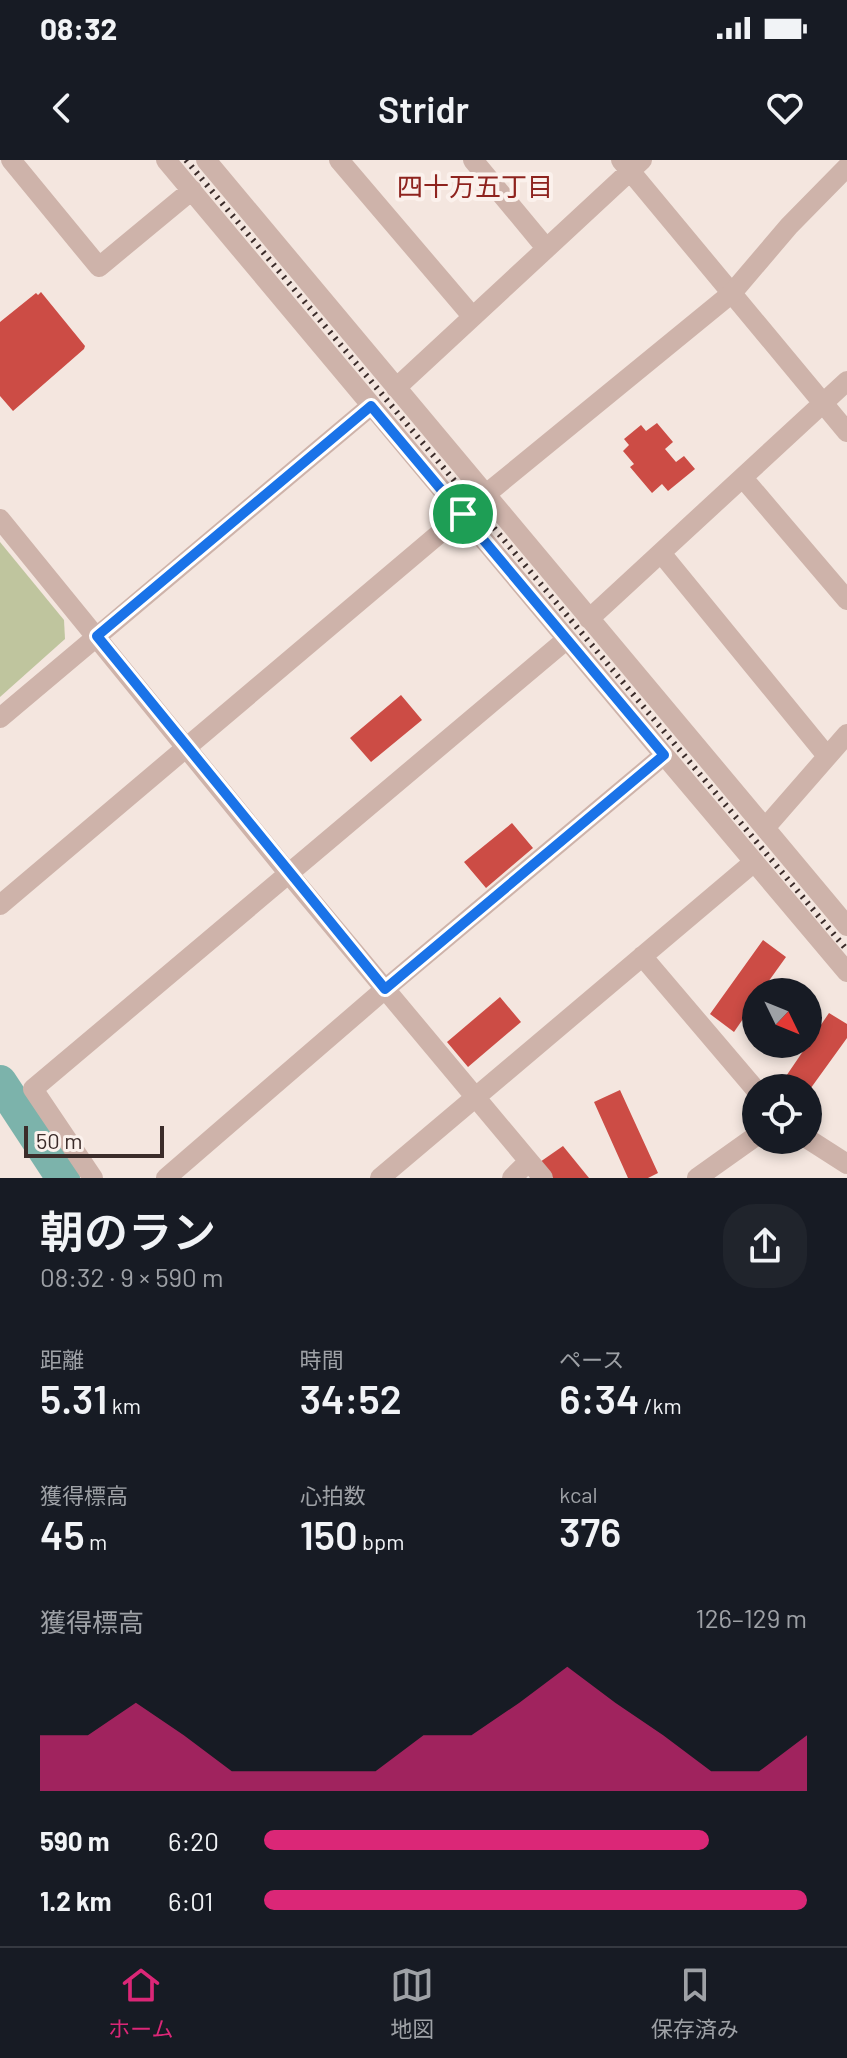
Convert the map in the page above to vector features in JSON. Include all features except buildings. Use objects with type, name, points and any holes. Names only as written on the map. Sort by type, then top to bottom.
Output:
[{"type":"street","points":[[11,160],[99,267],[192,190]]},
{"type":"street","points":[[166,160],[847,972]]},
{"type":"street","points":[[339,160],[472,316]]},
{"type":"street","points":[[473,160],[546,248]]},
{"type":"street","points":[[213,163],[396,388],[847,926]]},
{"type":"street","points":[[396,388],[631,164],[847,432]]},
{"type":"street","points":[[0,905],[485,495],[732,293],[789,226],[847,167]]},
{"type":"street","points":[[589,619],[847,381]]},
{"type":"street","points":[[0,718],[371,406]]},
{"type":"street","points":[[743,478],[847,600]]},
{"type":"street","points":[[0,519],[289,874],[543,1178]]},
{"type":"street","points":[[661,553],[827,756]]},
{"type":"street","points":[[93,1178],[33,1089],[567,639]]},
{"type":"street","points":[[765,828],[847,734]]},
{"type":"street","points":[[166,1178],[664,755]]},
{"type":"street","points":[[380,1178],[754,862]]},
{"type":"street","points":[[642,956],[742,1074]]},
{"type":"street","points":[[703,1176],[742,1147]]},
{"type":"street","points":[[822,1148],[847,1164]]},
{"type":"street","points":[[512,1178],[529,1161]]},
{"type":"green space","points":[[0,542],[64,620],[65,639],[0,697]]},
{"type":"waterway","points":[[0,1082],[63,1178]]},
{"type":"railway","points":[[186,160],[847,950]]},
{"type":"district","name":"四十万五丁目","points":[[475,187]]},
{"type":"route","points":[[371,406],[463,514],[664,755],[385,989],[97,636],[371,406]]}]
